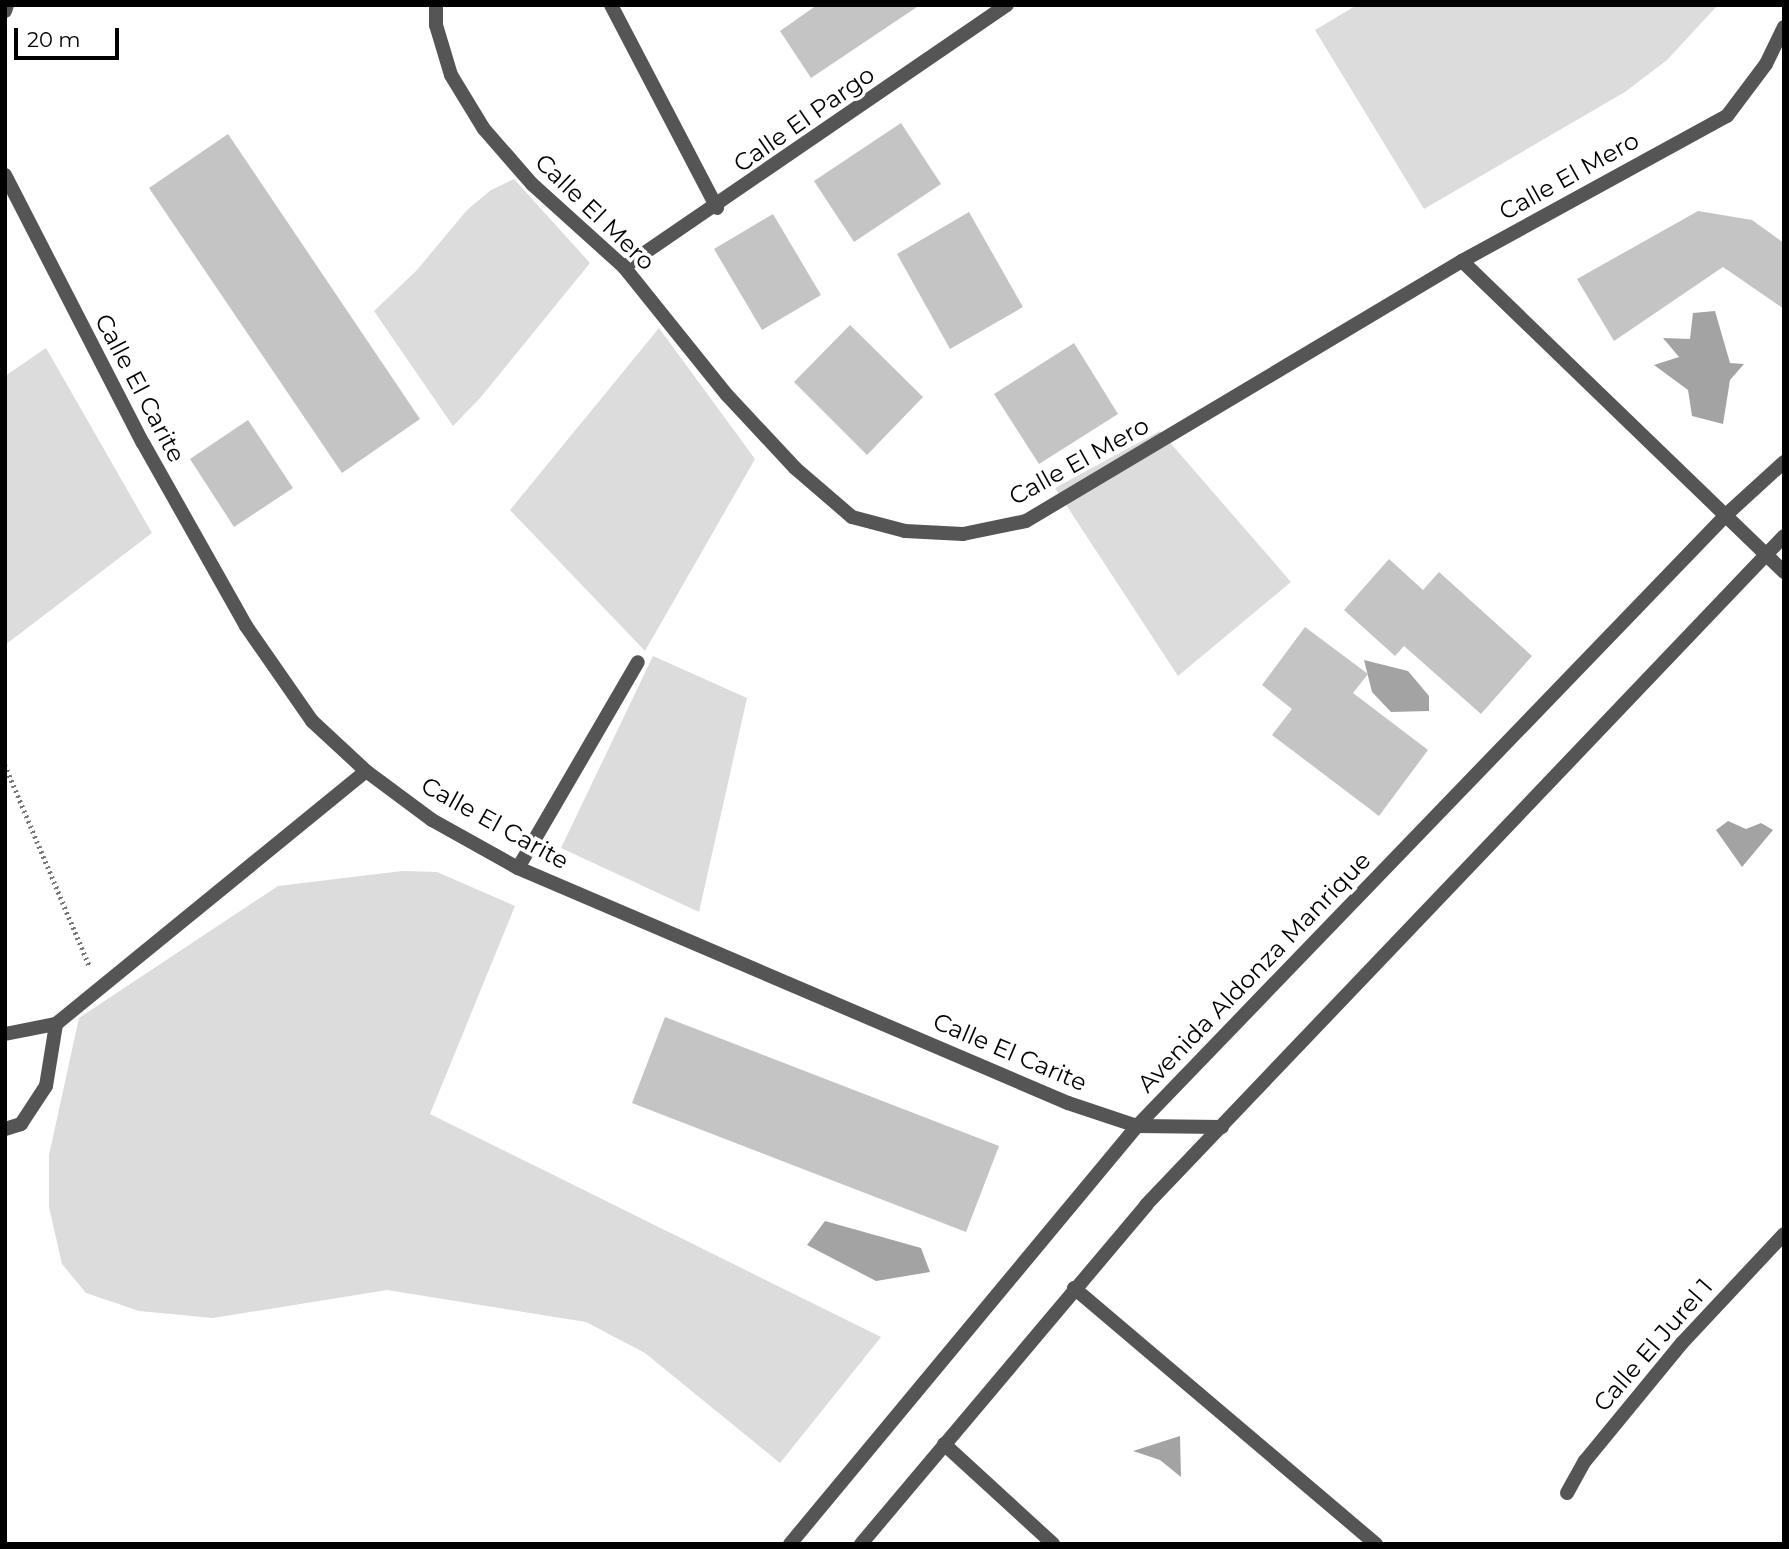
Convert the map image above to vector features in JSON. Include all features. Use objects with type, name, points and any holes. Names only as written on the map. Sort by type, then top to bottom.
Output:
[{"type":"street","points":[[5,11],[7,5]]},
{"type":"street","name":"Calle El Mero","points":[[436,5],[436,25],[451,75],[484,130],[531,184],[624,267],[727,395],[795,468],[852,517],[905,531],[963,534],[1026,522],[1462,261],[1727,116],[1766,64],[1784,27]]},
{"type":"street","points":[[611,5],[717,208]]},
{"type":"street","name":"Calle El Pargo","points":[[624,267],[717,208],[1007,5]]},
{"type":"street","name":"Calle El Carite","points":[[5,175],[142,443],[246,626],[312,721],[366,771],[432,820],[518,868],[1068,1102],[1137,1126],[1222,1127]]},
{"type":"street","points":[[1462,261],[1727,514],[1784,572]]},
{"type":"street","name":"Avenida Aldonza Manrique","points":[[790,1544],[1137,1126],[1727,514],[1784,462]]},
{"type":"street","points":[[861,1544],[1074,1288],[1222,1127],[1784,536]]},
{"type":"street","points":[[518,868],[638,662]]},
{"type":"street","points":[[5,1034],[55,1024],[366,771]]},
{"type":"street","points":[[5,1129],[21,1124],[46,1086],[55,1024]]},
{"type":"street","name":"Calle El Jurel 1","points":[[1567,1493],[1584,1461],[1682,1343],[1784,1234]]},
{"type":"street","points":[[1074,1288],[1376,1544]]},
{"type":"street","points":[[944,1444],[1053,1544]]},
{"type":"path","points":[[5,765],[99,989]]},
{"type":"shaded area","points":[[1357,5],[1718,5],[1667,60],[1625,92],[1424,209],[1315,30]]},
{"type":"shaded area","points":[[514,179],[590,263],[481,397],[453,426],[374,311],[417,270],[467,210],[491,190]]},
{"type":"shaded area","points":[[1715,311],[1730,363],[1744,364],[1730,380],[1723,424],[1692,416],[1688,390],[1654,365],[1679,357],[1663,338],[1690,339],[1693,313]]},
{"type":"shaded area","points":[[659,328],[755,459],[645,651],[510,510]]},
{"type":"shaded area","points":[[46,348],[152,533],[5,645],[5,376]]},
{"type":"shaded area","points":[[1160,431],[1291,582],[1178,676],[1055,488]]},
{"type":"shaded area","points":[[653,656],[747,698],[699,912],[561,848]]},
{"type":"shaded area","points":[[1364,660],[1408,671],[1429,696],[1429,711],[1391,712],[1372,692]]},
{"type":"shaded area","points":[[1728,821],[1746,829],[1761,823],[1773,830],[1742,867],[1716,830]]},
{"type":"shaded area","points":[[402,871],[437,872],[515,906],[430,1114],[881,1337],[780,1463],[645,1353],[586,1322],[387,1290],[213,1318],[139,1311],[86,1293],[62,1264],[49,1207],[49,1155],[79,1018],[278,886]]},
{"type":"shaded area","points":[[825,1221],[921,1248],[930,1272],[876,1281],[807,1245]]},
{"type":"shaded area","points":[[1180,1436],[1181,1477],[1160,1460],[1133,1451]]},
{"type":"building","points":[[817,5],[920,5],[811,78],[780,31]]},
{"type":"building","points":[[901,123],[941,184],[854,242],[814,181]]},
{"type":"building","points":[[228,134],[420,419],[342,473],[149,188]]},
{"type":"building","points":[[1698,211],[1752,220],[1784,243],[1784,309],[1723,267],[1614,341],[1577,279]]},
{"type":"building","points":[[969,212],[1023,307],[950,349],[897,254]]},
{"type":"building","points":[[773,214],[821,295],[762,330],[714,249]]},
{"type":"building","points":[[850,325],[923,397],[867,455],[794,382]]},
{"type":"building","points":[[1074,343],[1118,414],[1039,464],[994,394]]},
{"type":"building","points":[[248,420],[293,488],[234,527],[190,459]]},
{"type":"building","points":[[1389,559],[1423,590],[1439,572],[1532,656],[1481,714],[1404,646],[1395,656],[1344,610]]},
{"type":"building","points":[[1305,627],[1368,674],[1353,693],[1428,750],[1379,816],[1272,735],[1292,709],[1262,685]]},
{"type":"building","points":[[665,1017],[999,1146],[966,1232],[632,1103]]}]
